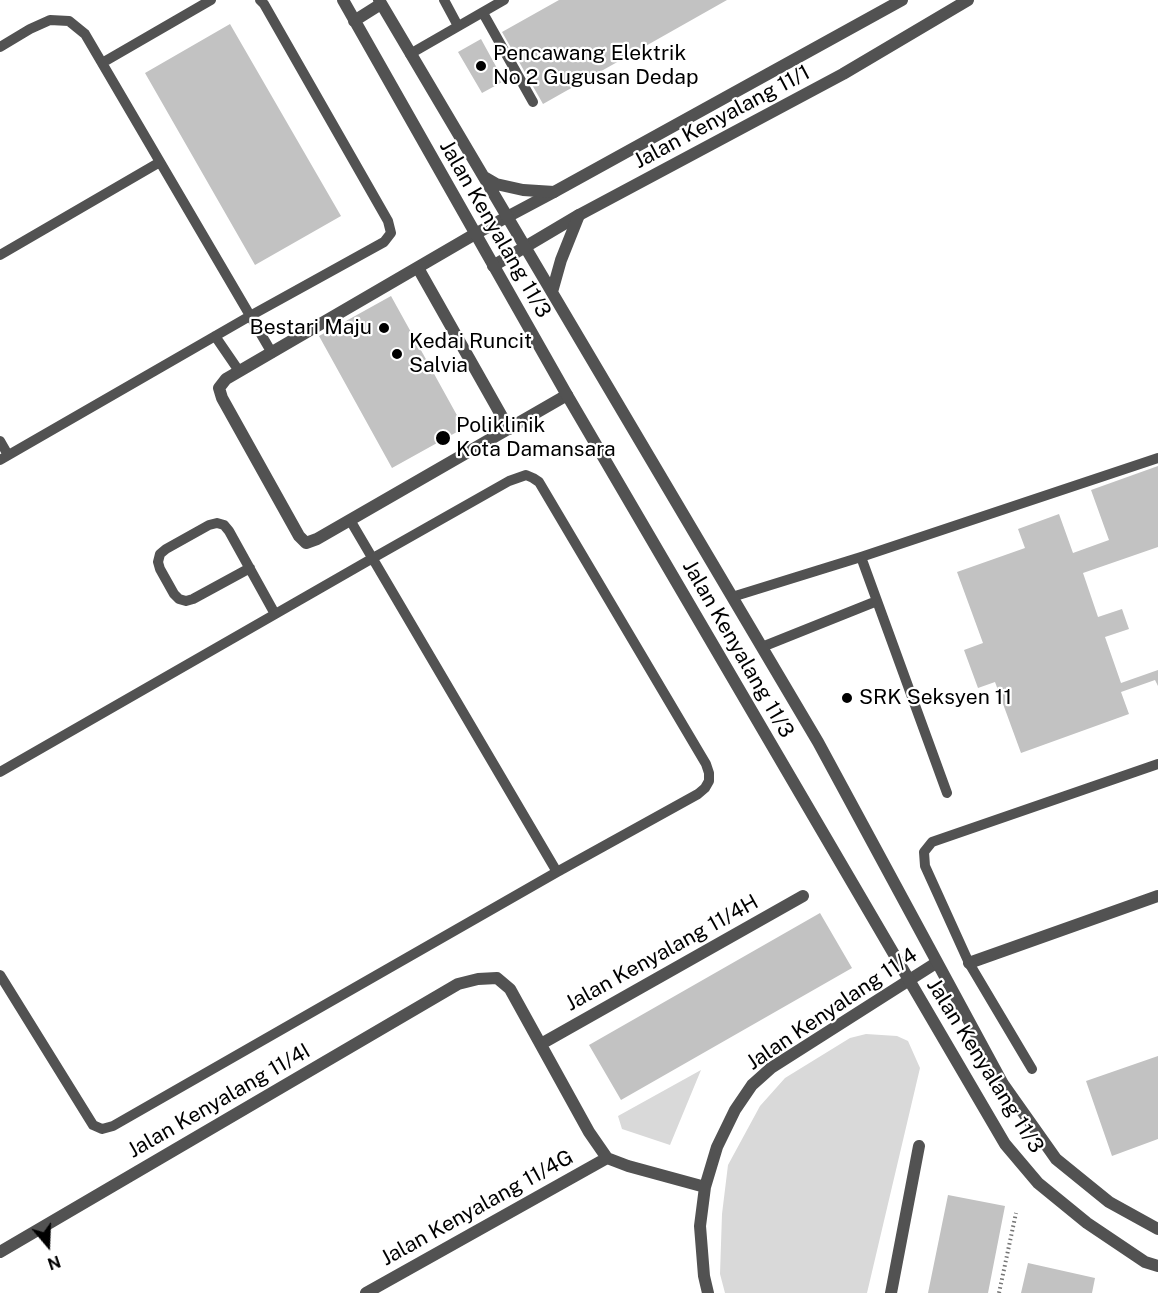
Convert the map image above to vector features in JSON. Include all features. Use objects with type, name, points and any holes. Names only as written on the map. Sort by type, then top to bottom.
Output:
[{"type":"street","name":"Jalan Kenyalang 11/3","points":[[343,0],[567,395],[1005,1144],[1038,1183],[1087,1223],[1145,1262],[1158,1266]]},
{"type":"street","name":"Jalan Kenyalang 11/1","points":[[350,520],[317,540],[306,543],[299,536],[222,398],[219,388],[226,380],[507,216],[902,0]]},
{"type":"street","name":"Jalan Kenyalang 11/1","points":[[493,266],[579,215],[843,74],[968,0]]},
{"type":"street","name":"Jalan Kenyalang 11/3","points":[[380,2],[819,742],[1003,1084],[1056,1159],[1109,1202],[1158,1229]]},
{"type":"street","points":[[354,21],[380,2]]},
{"type":"street","points":[[483,176],[496,184],[554,192]]},
{"type":"street","points":[[552,292],[561,260],[579,215]]},
{"type":"street","points":[[418,268],[509,429]]},
{"type":"street","points":[[350,520],[567,395]]},
{"type":"street","name":"Jalan Kenyalang 11/4H","points":[[541,1044],[803,896]]},
{"type":"street","points":[[969,963],[1158,896]]},
{"type":"street","name":"Jalan Kenyalang 11/4","points":[[708,1293],[704,1276],[700,1226],[705,1187],[717,1147],[735,1110],[752,1085],[771,1068],[936,963]]},
{"type":"street","name":"Jalan Kenyalang 11/4I","points":[[0,1252],[458,984],[478,979],[497,978],[510,989],[589,1132],[607,1158]]},
{"type":"street","points":[[891,1293],[919,1146]]},
{"type":"street","points":[[607,1158],[705,1187]]},
{"type":"street","name":"Jalan Kenyalang 11/4G","points":[[366,1293],[607,1158]]},
{"type":"lane","points":[[102,63],[211,0]]},
{"type":"lane","points":[[0,441],[4,458],[250,315],[384,242],[390,234],[387,221],[260,0]]},
{"type":"lane","points":[[444,0],[458,26]]},
{"type":"lane","points":[[410,54],[504,0]]},
{"type":"lane","points":[[483,13],[533,102]]},
{"type":"lane","points":[[0,46],[50,20],[69,21],[86,34],[272,353]]},
{"type":"lane","points":[[0,255],[160,162]]},
{"type":"lane","points":[[215,336],[239,371]]},
{"type":"lane","points":[[732,597],[861,557],[1158,458]]},
{"type":"lane","points":[[0,772],[373,558],[517,477],[526,475],[539,482],[706,764],[709,774],[709,781],[698,794],[113,1126],[102,1129],[93,1125],[0,975]]},
{"type":"lane","points":[[350,520],[557,872]]},
{"type":"lane","points":[[250,568],[186,601],[174,594],[158,562],[160,554],[166,549],[209,525],[217,523],[224,525],[229,531],[250,568],[275,614]]},
{"type":"lane","points":[[861,557],[947,793]]},
{"type":"lane","points":[[762,647],[877,601]]},
{"type":"lane","points":[[1032,1069],[969,963],[925,866],[924,852],[932,842],[1158,764]]},
{"type":"path","points":[[999,1293],[1016,1213]]},
{"type":"shaded area","points":[[866,1034],[897,1036],[908,1041],[920,1068],[867,1293],[725,1293],[720,1274],[722,1214],[728,1165],[760,1106],[785,1078],[850,1038]]},
{"type":"shaded area","points":[[701,1070],[670,1145],[622,1129],[618,1116]]},
{"type":"building","points":[[559,0],[727,0],[543,104],[502,32]]},
{"type":"building","points":[[230,24],[341,216],[255,265],[145,73]]},
{"type":"building","name":"Pencawang Elektrik No 2 Gugusan Dedap","points":[[481,39],[504,81],[482,93],[458,52]]},
{"type":"building","points":[[391,296],[464,428],[392,468],[319,336]]},
{"type":"building","points":[[1158,466],[1158,547],[1083,573],[1098,617],[1122,609],[1129,629],[1105,637],[1121,683],[1158,670],[1158,686],[1155,680],[1121,692],[1129,714],[1021,753],[995,682],[978,688],[964,650],[983,643],[957,572],[1025,548],[1018,529],[1059,514],[1073,553],[1109,540],[1091,490]]},
{"type":"building","points":[[820,913],[852,968],[621,1100],[589,1045]]},
{"type":"building","points":[[1158,1056],[1158,1139],[1112,1156],[1086,1081]]},
{"type":"building","points":[[948,1195],[1005,1206],[988,1293],[928,1293]]},
{"type":"building","points":[[1028,1263],[1095,1278],[1092,1293],[1021,1293]]},
{"type":"place","name":"Pencawang Elektrik No 2 Gugusan Dedap","points":[[481,66]]},
{"type":"place","name":"Bestari Maju","points":[[384,328]]},
{"type":"place","name":"Kedai Runcit Salvia","points":[[397,354]]},
{"type":"place","name":"Poliklinik Kota Damansara","points":[[443,438]]},
{"type":"place","name":"SRK Seksyen 11","points":[[847,698]]}]
